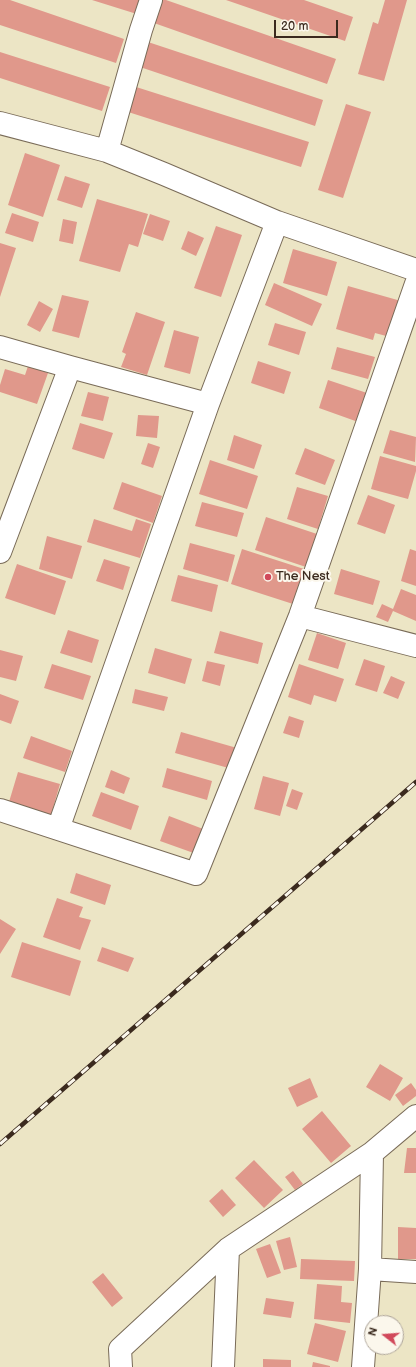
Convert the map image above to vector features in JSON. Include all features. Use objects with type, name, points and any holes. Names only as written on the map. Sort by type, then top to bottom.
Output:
[{"type":"street","points":[[107,152],[141,30],[151,0]]},
{"type":"street","points":[[0,123],[107,152],[164,174],[277,222],[416,270]]},
{"type":"street","points":[[58,829],[208,404],[277,222]]},
{"type":"street","points":[[0,810],[196,874],[300,616],[416,284]]},
{"type":"street","points":[[0,347],[208,404]]},
{"type":"street","points":[[0,552],[70,367]]},
{"type":"street","points":[[300,616],[416,646]]},
{"type":"street","points":[[121,1367],[120,1349],[228,1249],[372,1153],[416,1116]]},
{"type":"street","points":[[363,1367],[370,1269],[372,1153]]},
{"type":"street","points":[[223,1367],[228,1249]]},
{"type":"street","points":[[370,1269],[416,1272]]},
{"type":"building","points":[[0,0],[10,0],[124,39],[116,63],[0,25]]},
{"type":"building","points":[[92,0],[145,0],[140,15]]},
{"type":"building","points":[[162,0],[166,0],[336,59],[327,84],[154,23]]},
{"type":"building","points":[[226,0],[304,0],[353,17],[345,41]]},
{"type":"building","points":[[385,0],[407,0],[384,81],[358,74],[373,22],[378,24]]},
{"type":"building","points":[[148,42],[323,100],[315,126],[140,67]]},
{"type":"building","points":[[0,52],[110,87],[102,111],[0,78]]},
{"type":"building","points":[[133,86],[309,142],[301,167],[125,111]]},
{"type":"building","points":[[346,104],[371,112],[343,198],[318,190]]},
{"type":"building","points":[[25,153],[60,165],[43,217],[8,205]]},
{"type":"building","points":[[65,176],[90,184],[82,208],[57,200]]},
{"type":"building","points":[[97,199],[148,214],[138,247],[129,244],[120,272],[79,261]]},
{"type":"building","points":[[12,213],[39,222],[33,242],[5,233]]},
{"type":"building","points":[[150,214],[170,221],[163,241],[143,234]]},
{"type":"building","points":[[63,219],[77,222],[73,244],[59,241]]},
{"type":"building","points":[[216,226],[242,235],[221,297],[194,288]]},
{"type":"building","points":[[188,231],[204,238],[196,256],[181,249]]},
{"type":"building","points":[[0,243],[16,248],[0,297]]},
{"type":"building","points":[[293,249],[337,262],[327,296],[283,283]]},
{"type":"building","points":[[274,283],[322,304],[312,326],[265,305]]},
{"type":"building","points":[[348,286],[401,301],[390,337],[375,333],[373,340],[336,329]]},
{"type":"building","points":[[62,295],[89,301],[79,338],[52,331]]},
{"type":"building","points":[[39,301],[53,309],[40,332],[27,325]]},
{"type":"building","points":[[136,312],[165,322],[147,375],[121,367],[126,354],[122,352]]},
{"type":"building","points":[[275,323],[306,332],[299,355],[268,345]]},
{"type":"building","points":[[174,330],[199,337],[190,374],[164,367]]},
{"type":"building","points":[[337,347],[375,357],[368,379],[331,369]]},
{"type":"building","points":[[258,361],[291,372],[284,394],[251,383]]},
{"type":"building","points":[[28,366],[48,373],[37,404],[0,392],[0,385],[5,369],[25,375]]},
{"type":"building","points":[[328,380],[370,394],[361,423],[319,408]]},
{"type":"building","points":[[88,392],[109,397],[103,421],[81,416]]},
{"type":"building","points":[[138,415],[159,416],[157,438],[136,436]]},
{"type":"building","points":[[80,423],[113,433],[104,459],[72,449]]},
{"type":"building","points":[[390,430],[416,437],[415,462],[383,453]]},
{"type":"building","points":[[234,435],[262,445],[254,469],[227,460]]},
{"type":"building","points":[[148,443],[160,447],[153,468],[141,464]]},
{"type":"building","points":[[305,448],[335,460],[325,485],[295,474]]},
{"type":"building","points":[[380,456],[416,466],[408,499],[371,489]]},
{"type":"building","points":[[210,460],[258,476],[247,509],[199,494]]},
{"type":"building","points":[[122,482],[162,496],[153,523],[113,509]]},
{"type":"building","points":[[297,487],[328,496],[318,529],[287,519]]},
{"type":"building","points":[[368,495],[395,505],[385,534],[357,524]]},
{"type":"building","points":[[202,502],[244,513],[237,537],[195,526]]},
{"type":"building","points":[[266,517],[317,534],[306,567],[255,550]]},
{"type":"building","points":[[94,519],[132,531],[136,519],[151,524],[140,558],[87,542]]},
{"type":"building","points":[[47,536],[82,546],[72,579],[39,569]]},
{"type":"building","points":[[190,543],[235,555],[228,582],[183,569]]},
{"type":"building","name":"The Nest","points":[[242,549],[304,569],[293,604],[231,584]]},
{"type":"building","points":[[410,549],[416,551],[416,586],[401,581]]},
{"type":"building","points":[[104,559],[130,567],[123,590],[96,581]]},
{"type":"building","points":[[17,564],[66,581],[55,615],[5,598]]},
{"type":"building","points":[[341,569],[380,581],[373,605],[334,594]]},
{"type":"building","points":[[178,575],[218,585],[212,612],[171,601]]},
{"type":"building","points":[[401,589],[416,595],[416,621],[393,611],[388,622],[376,617],[382,604],[393,609]]},
{"type":"building","points":[[68,630],[99,640],[92,663],[60,653]]},
{"type":"building","points":[[220,631],[263,643],[258,664],[214,653]]},
{"type":"building","points":[[317,633],[346,643],[338,669],[308,660]]},
{"type":"building","points":[[155,648],[192,659],[185,684],[148,673]]},
{"type":"building","points":[[0,650],[23,656],[16,681],[0,677]]},
{"type":"building","points":[[364,659],[385,666],[377,692],[355,685]]},
{"type":"building","points":[[207,661],[225,665],[220,686],[202,681]]},
{"type":"building","points":[[52,664],[91,676],[83,700],[44,688]]},
{"type":"building","points":[[299,664],[344,679],[336,702],[314,695],[311,705],[288,697]]},
{"type":"building","points":[[391,676],[405,682],[398,699],[383,693]]},
{"type":"building","points":[[135,689],[168,697],[164,711],[132,703]]},
{"type":"building","points":[[0,694],[19,701],[11,724],[0,720]]},
{"type":"building","points":[[289,716],[304,721],[299,738],[283,733]]},
{"type":"building","points":[[181,732],[237,748],[232,769],[175,753]]},
{"type":"building","points":[[31,736],[72,751],[65,772],[23,758]]},
{"type":"building","points":[[167,768],[212,781],[207,800],[162,787]]},
{"type":"building","points":[[111,770],[130,778],[124,794],[105,787]]},
{"type":"building","points":[[18,772],[60,784],[51,815],[9,802]]},
{"type":"building","points":[[263,776],[289,783],[280,816],[254,809]]},
{"type":"building","points":[[292,789],[303,793],[297,810],[286,806]]},
{"type":"building","points":[[101,792],[139,806],[131,830],[92,816]]},
{"type":"building","points":[[169,816],[211,832],[202,856],[160,841]]},
{"type":"building","points":[[76,873],[111,885],[105,905],[70,893]]},
{"type":"building","points":[[57,898],[83,907],[79,917],[91,920],[80,950],[43,937]]},
{"type":"building","points":[[0,919],[16,929],[0,954]]},
{"type":"building","points":[[22,942],[81,961],[70,996],[11,977]]},
{"type":"building","points":[[102,947],[134,958],[128,972],[97,961]]},
{"type":"building","points":[[380,1064],[403,1078],[390,1101],[366,1087]]},
{"type":"building","points":[[310,1078],[318,1097],[297,1107],[288,1088]]},
{"type":"building","points":[[411,1083],[416,1090],[416,1096],[403,1106],[395,1095]]},
{"type":"building","points":[[322,1111],[351,1146],[331,1163],[302,1129]]},
{"type":"building","points":[[407,1148],[416,1148],[416,1173],[404,1173]]},
{"type":"building","points":[[254,1160],[283,1190],[264,1208],[235,1178]]},
{"type":"building","points":[[293,1171],[303,1184],[295,1190],[285,1177]]},
{"type":"building","points":[[222,1189],[236,1205],[223,1217],[209,1201]]},
{"type":"building","points":[[398,1227],[416,1228],[416,1259],[398,1259]]},
{"type":"building","points":[[290,1237],[297,1267],[284,1270],[276,1241]]},
{"type":"building","points":[[270,1244],[281,1273],[267,1278],[256,1249]]},
{"type":"building","points":[[301,1259],[355,1261],[354,1281],[300,1279]]},
{"type":"building","points":[[103,1273],[123,1298],[112,1307],[92,1282]]},
{"type":"building","points":[[317,1284],[342,1286],[341,1302],[352,1303],[350,1323],[314,1319]]},
{"type":"building","points":[[266,1298],[294,1302],[291,1318],[263,1314]]},
{"type":"building","points":[[315,1323],[346,1331],[338,1362],[307,1354]]},
{"type":"building","points":[[263,1359],[291,1360],[291,1367],[263,1367]]},
{"type":"building","points":[[313,1362],[330,1366],[330,1367],[312,1367]]},
{"type":"railway","points":[[0,1144],[416,782]]},
{"type":"place","name":"The Nest","points":[[268,577]]}]
